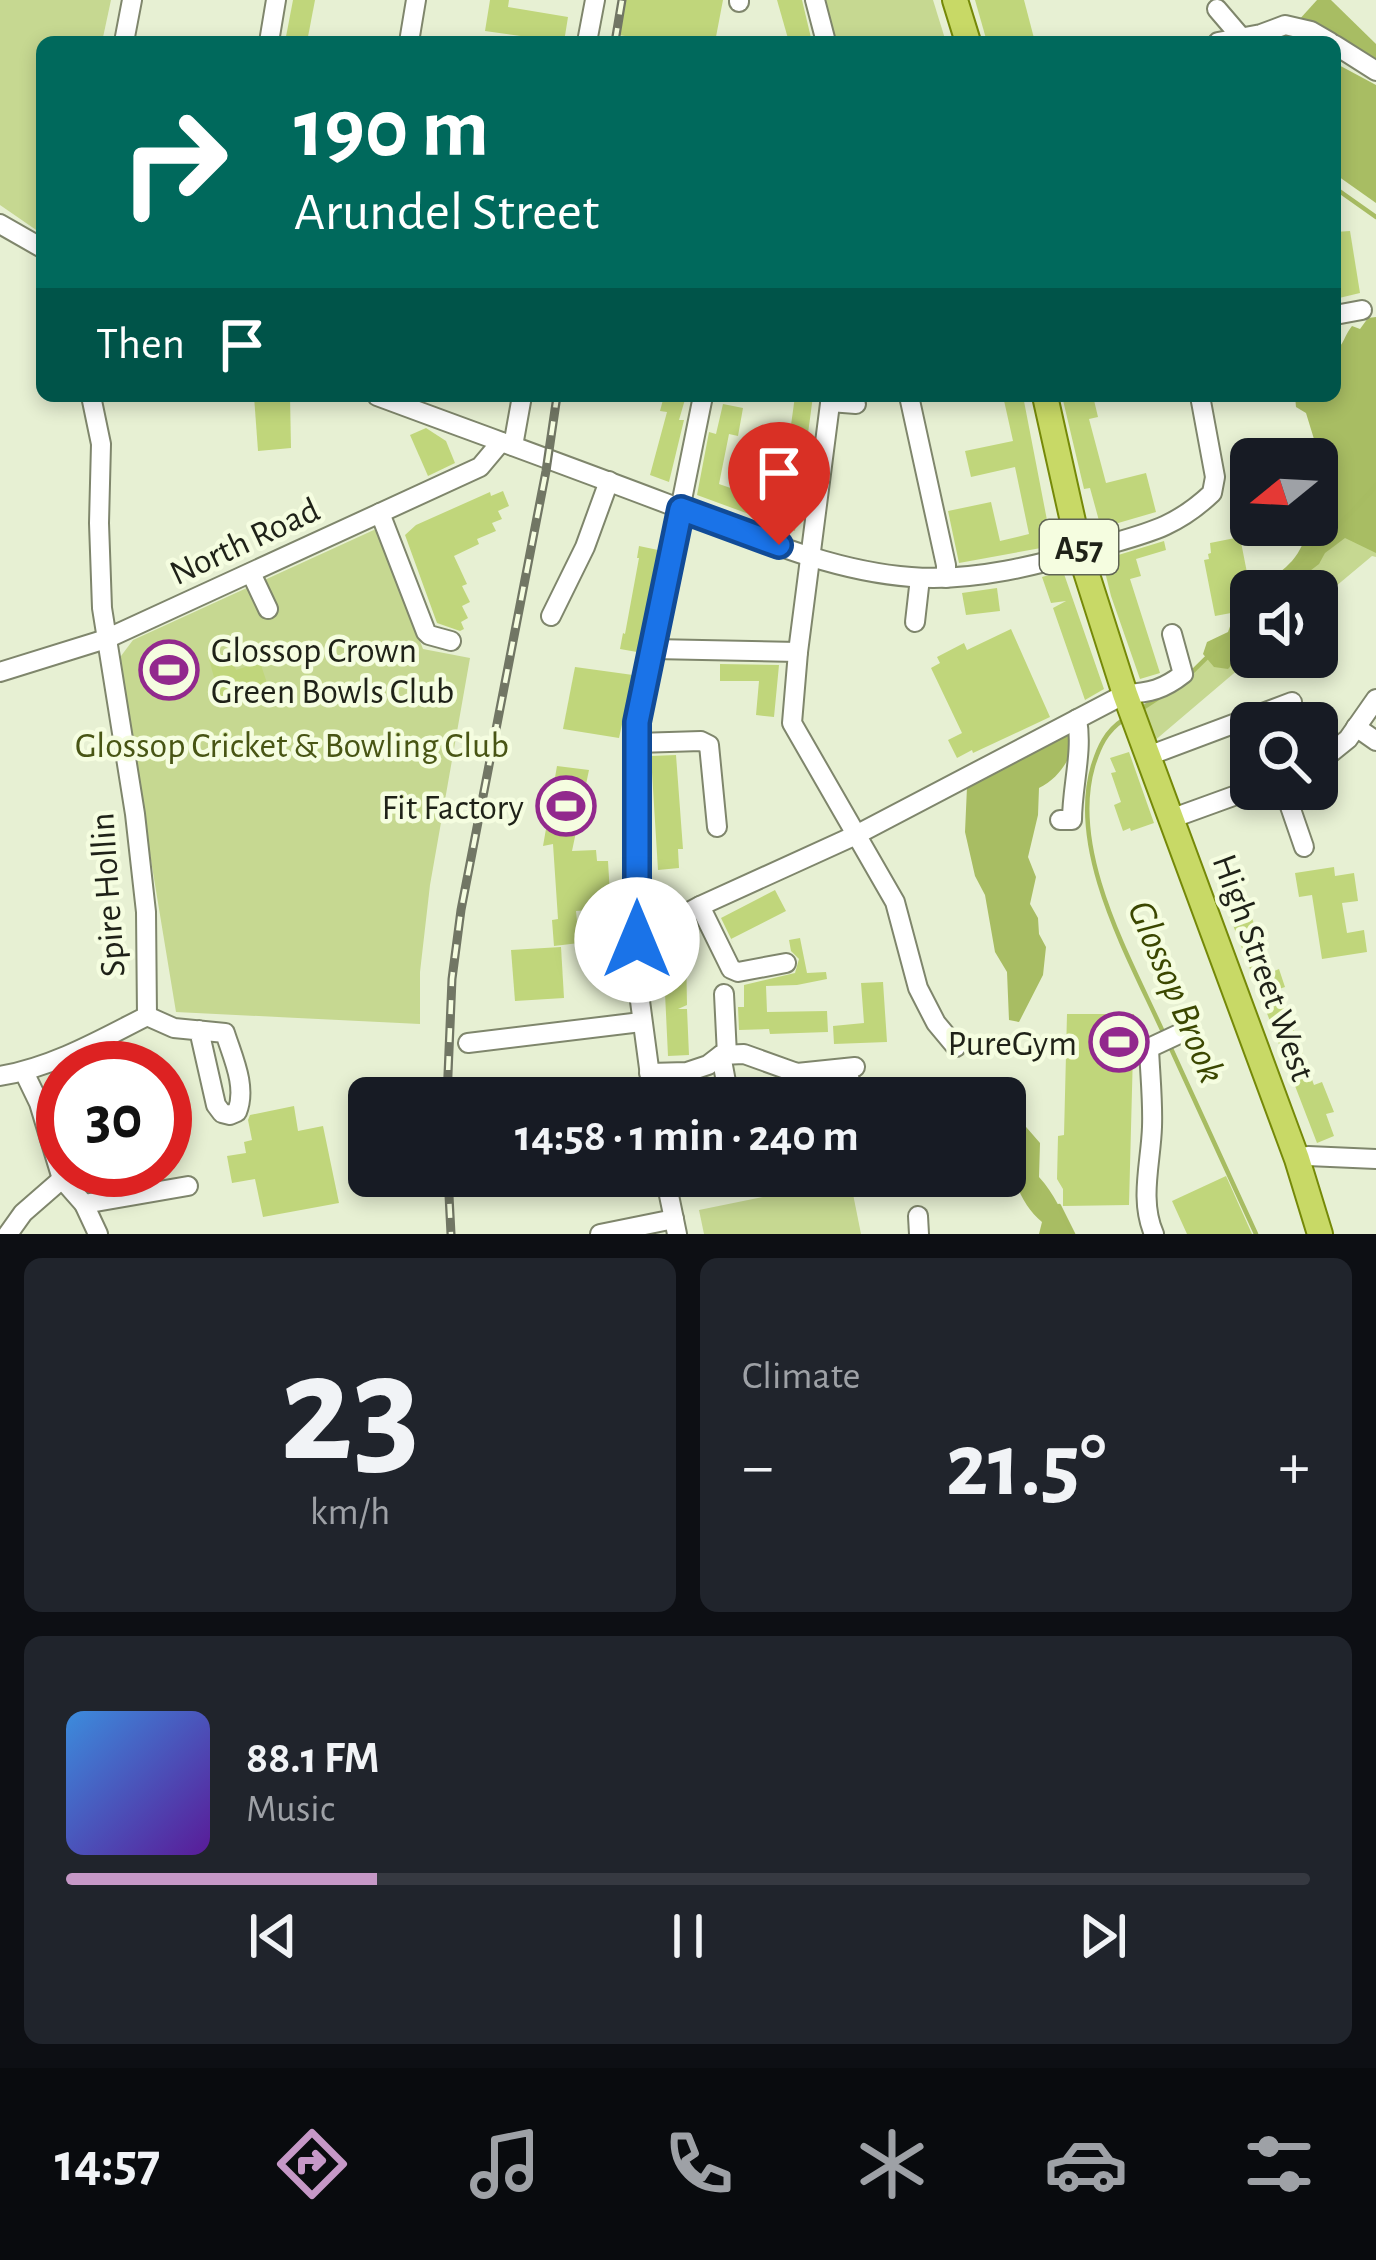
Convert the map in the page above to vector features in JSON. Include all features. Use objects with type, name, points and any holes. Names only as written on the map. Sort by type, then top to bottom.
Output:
[{"type":"main road","points":[[955,0],[966,36]]},
{"type":"main road","name":"A57","points":[[1046,402],[1080,553],[1125,694]]},
{"type":"main road","name":"High Street West","points":[[1125,694],[1297,1159],[1320,1234]]},
{"type":"street","points":[[125,36],[132,0]]},
{"type":"street","points":[[270,36],[276,0]]},
{"type":"street","points":[[410,36],[416,0]]},
{"type":"street","points":[[588,36],[595,0]]},
{"type":"street","points":[[815,0],[824,36]]},
{"type":"street","points":[[1217,8],[1240,36]]},
{"type":"street","points":[[1248,36],[1285,25],[1319,36]]},
{"type":"street","points":[[1341,49],[1376,71]]},
{"type":"street","points":[[0,224],[36,245]]},
{"type":"street","points":[[1341,314],[1362,310]]},
{"type":"street","name":"Spire Hollin","points":[[0,1076],[24,1072],[85,1048],[147,1016],[146,912],[102,608],[101,444],[92,402]]},
{"type":"street","points":[[513,446],[521,402]]},
{"type":"street","points":[[638,968],[637,722],[702,402]]},
{"type":"street","points":[[831,402],[792,723],[895,902],[919,988],[956,1047]]},
{"type":"street","points":[[846,402],[856,404]]},
{"type":"street","points":[[910,402],[946,578]]},
{"type":"street","points":[[427,405],[513,446],[810,556],[857,571],[946,578],[1080,553],[1178,521],[1213,493],[1215,477],[1201,402]]},
{"type":"street","name":"North Road","points":[[0,672],[106,639],[480,467],[513,446]]},
{"type":"street","points":[[551,616],[585,547],[609,482]]},
{"type":"street","points":[[380,513],[426,632],[452,641]]},
{"type":"street","points":[[251,573],[268,609]]},
{"type":"street","points":[[915,622],[920,578]]},
{"type":"street","points":[[637,940],[700,906],[856,836],[1125,694],[1166,687],[1183,674],[1172,634]]},
{"type":"street","points":[[653,649],[798,652]]},
{"type":"street","points":[[1338,749],[1376,699]]},
{"type":"street","points":[[1060,820],[1072,820],[1081,739],[1077,718]]},
{"type":"street","points":[[1148,756],[1230,725]]},
{"type":"street","points":[[1356,727],[1376,741]]},
{"type":"street","points":[[637,743],[701,741],[709,745],[717,826]]},
{"type":"street","points":[[1173,818],[1230,797]]},
{"type":"street","points":[[1291,810],[1304,847]]},
{"type":"street","points":[[700,906],[723,970],[786,964]]},
{"type":"street","points":[[724,994],[727,1077]]},
{"type":"street","points":[[640,1001],[650,1077]]},
{"type":"street","points":[[147,1016],[175,1028],[200,1030]]},
{"type":"street","points":[[468,1043],[641,1022]]},
{"type":"street","points":[[1154,1234],[1146,1200],[1152,1129],[1149,1048],[1179,1034]]},
{"type":"street","points":[[800,1077],[811,1048]]},
{"type":"street","points":[[649,1073],[687,1072],[724,1055],[745,1054],[802,1072],[851,1068],[852,1077]]},
{"type":"street","points":[[24,1072],[36,1097]]},
{"type":"street","points":[[1297,1159],[1376,1159]]},
{"type":"street","points":[[8,1234],[41,1197]]},
{"type":"street","points":[[78,1197],[98,1234]]},
{"type":"street","points":[[84,1204],[124,1197]]},
{"type":"street","points":[[600,1234],[675,1226]]},
{"type":"green space","points":[[0,0],[111,0],[103,36],[36,36],[36,230],[0,205]]},
{"type":"green space","points":[[821,0],[933,0],[944,36],[832,36]]},
{"type":"green space","points":[[1317,0],[1331,0],[1376,44],[1376,63],[1341,44],[1341,36],[1326,36],[1298,21]]},
{"type":"green space","points":[[1341,66],[1376,85],[1376,203],[1341,178]]},
{"type":"green space","points":[[1376,317],[1376,553],[1345,538],[1338,543],[1338,438],[1313,438],[1306,413],[1296,402],[1341,402],[1341,344],[1352,326],[1360,329],[1368,318]]},
{"type":"green space","points":[[1376,485],[1376,557],[1338,584],[1338,570],[1293,570],[1316,546],[1338,546],[1338,524]]},
{"type":"green space","name":"Glossop Cricket & Bowling Club","points":[[376,529],[423,649],[470,658],[430,885],[420,972],[420,1024],[176,1012],[118,660],[133,640]]},
{"type":"green space","points":[[1302,546],[1334,546],[1311,570],[1282,570]]},
{"type":"green space","points":[[1230,626],[1230,667],[1214,667],[1203,654],[1207,642]]},
{"type":"green space","points":[[1230,635],[1230,677],[1153,742],[1141,709],[1183,681]]},
{"type":"green space","points":[[1055,734],[1068,734],[1074,748],[1060,771],[1039,788],[1028,857],[1036,877],[1030,904],[1046,947],[1043,975],[1019,1022],[1009,1020],[1007,972],[995,952],[985,895],[975,876],[965,832],[967,787]]},
{"type":"green space","points":[[1026,1127],[1040,1143],[1039,1177],[1074,1234],[1039,1234],[1042,1222],[1024,1201]]},
{"type":"green space","points":[[762,1197],[854,1197],[861,1234],[704,1234],[699,1210]]},
{"type":"building","points":[[293,0],[315,0],[308,36],[286,36]]},
{"type":"building","points":[[490,0],[509,0],[508,7],[568,17],[565,36],[485,31]]},
{"type":"building","points":[[626,0],[723,0],[716,36],[618,35]]},
{"type":"building","points":[[777,0],[802,0],[811,36],[787,36]]},
{"type":"building","points":[[975,0],[1024,0],[1033,36],[985,36]]},
{"type":"building","points":[[1350,231],[1360,293],[1341,298],[1341,232]]},
{"type":"building","points":[[254,402],[290,402],[291,448],[258,451]]},
{"type":"building","points":[[662,402],[684,402],[669,482],[650,475],[667,412],[660,411]]},
{"type":"building","points":[[794,402],[812,402],[795,531],[697,495],[709,432],[716,434],[723,404],[743,408],[738,436],[729,434],[719,484],[780,505]]},
{"type":"building","points":[[1004,402],[1024,402],[1052,546],[959,563],[948,511],[991,502],[1000,541],[1029,534],[1015,467],[971,477],[965,451],[1013,441]]},
{"type":"building","points":[[1063,402],[1094,402],[1098,417],[1089,419],[1106,483],[1146,473],[1156,512],[1101,528],[1090,488],[1084,489]]},
{"type":"building","points":[[426,428],[446,441],[455,463],[428,476],[410,435]]},
{"type":"building","points":[[503,491],[509,506],[498,511],[502,519],[492,523],[496,531],[454,556],[470,602],[462,606],[468,618],[461,622],[464,629],[437,623],[405,535],[416,525],[490,492],[491,496]]},
{"type":"building","points":[[1230,539],[1230,546],[1242,546],[1246,570],[1230,570],[1230,613],[1215,616],[1204,560],[1209,559],[1210,543]]},
{"type":"building","points":[[1164,541],[1166,550],[1136,559],[1141,576],[1130,579],[1160,673],[1140,679],[1102,560]]},
{"type":"building","points":[[639,546],[658,550],[637,652],[620,649]]},
{"type":"building","points":[[1063,571],[1104,689],[1085,700],[1053,608],[1066,601],[1051,603],[1042,577]]},
{"type":"building","points":[[997,588],[1000,611],[966,615],[962,593]]},
{"type":"building","points":[[1011,629],[1050,717],[957,758],[948,740],[962,733],[931,668],[940,663],[937,657],[964,643],[967,650]]},
{"type":"building","points":[[229,652],[236,670],[260,662],[267,683],[220,699],[209,659]]},
{"type":"building","points":[[720,664],[779,665],[774,717],[756,715],[759,681],[720,681]]},
{"type":"building","points":[[575,667],[633,675],[619,738],[563,729]]},
{"type":"building","points":[[1129,752],[1154,823],[1123,831],[1114,805],[1121,802],[1110,758]]},
{"type":"building","points":[[676,755],[683,849],[678,849],[679,868],[658,870],[651,756]]},
{"type":"building","points":[[557,766],[589,770],[572,851],[596,850],[597,861],[608,861],[610,895],[600,896],[601,909],[576,911],[579,943],[554,946],[552,920],[558,919],[553,844],[543,846]]},
{"type":"building","points":[[1334,867],[1335,876],[1354,873],[1358,901],[1342,903],[1347,933],[1364,930],[1367,952],[1322,959],[1312,895],[1299,897],[1295,873]]},
{"type":"building","points":[[1240,886],[1272,972],[1279,969],[1285,987],[1279,989],[1314,1085],[1322,1082],[1334,1112],[1326,1114],[1334,1136],[1317,1143],[1221,894]]},
{"type":"building","points":[[775,890],[786,911],[731,939],[721,918]]},
{"type":"building","points":[[800,938],[807,973],[826,972],[827,979],[766,986],[767,1012],[827,1011],[828,1032],[739,1030],[744,985],[795,973],[799,959],[789,940]]},
{"type":"building","points":[[561,947],[564,998],[515,1001],[511,950]]},
{"type":"building","points":[[686,949],[687,1005],[678,1009],[687,1009],[689,1055],[668,1056],[663,951]]},
{"type":"building","points":[[883,982],[887,1042],[834,1044],[833,1026],[864,1023],[861,983]]},
{"type":"building","points":[[1067,1014],[1134,1014],[1129,1205],[1063,1206],[1063,1189],[1057,1179],[1058,1136],[1064,1135]]},
{"type":"building","points":[[294,1106],[298,1131],[323,1126],[339,1203],[263,1217],[255,1179],[232,1183],[227,1156],[246,1153],[244,1142],[252,1140],[250,1115]]},
{"type":"building","points":[[1226,1176],[1252,1234],[1187,1234],[1172,1201]]},
{"type":"waterway","name":"Glossop Brook","points":[[1341,192],[1376,217]]},
{"type":"waterway","name":"Glossop Brook","points":[[1291,570],[1376,485]]},
{"type":"waterway","name":"Glossop Brook","points":[[1187,677],[1230,635]]},
{"type":"waterway","name":"Glossop Brook","points":[[1138,711],[1158,698]]},
{"type":"waterway","name":"Glossop Brook","points":[[1123,720],[1104,740],[1093,766],[1087,799],[1089,833],[1106,903],[1163,1032]]},
{"type":"waterway","name":"Glossop Brook","points":[[1168,1042],[1256,1234]]},
{"type":"waterway","points":[[1059,1206],[1073,1234]]},
{"type":"railway","points":[[616,36],[622,0]]},
{"type":"railway","points":[[448,1077],[461,910],[556,402]]},
{"type":"railway","points":[[449,1197],[451,1234]]},
{"type":"place","name":"Glossop Crown Green Bowls Club","points":[[169,670]]},
{"type":"place","name":"Fit Factory","points":[[566,806]]},
{"type":"place","name":"PureGym","points":[[1119,1042]]},
{"type":"route","points":[[637,940],[637,722],[681,509],[779,545]]}]
